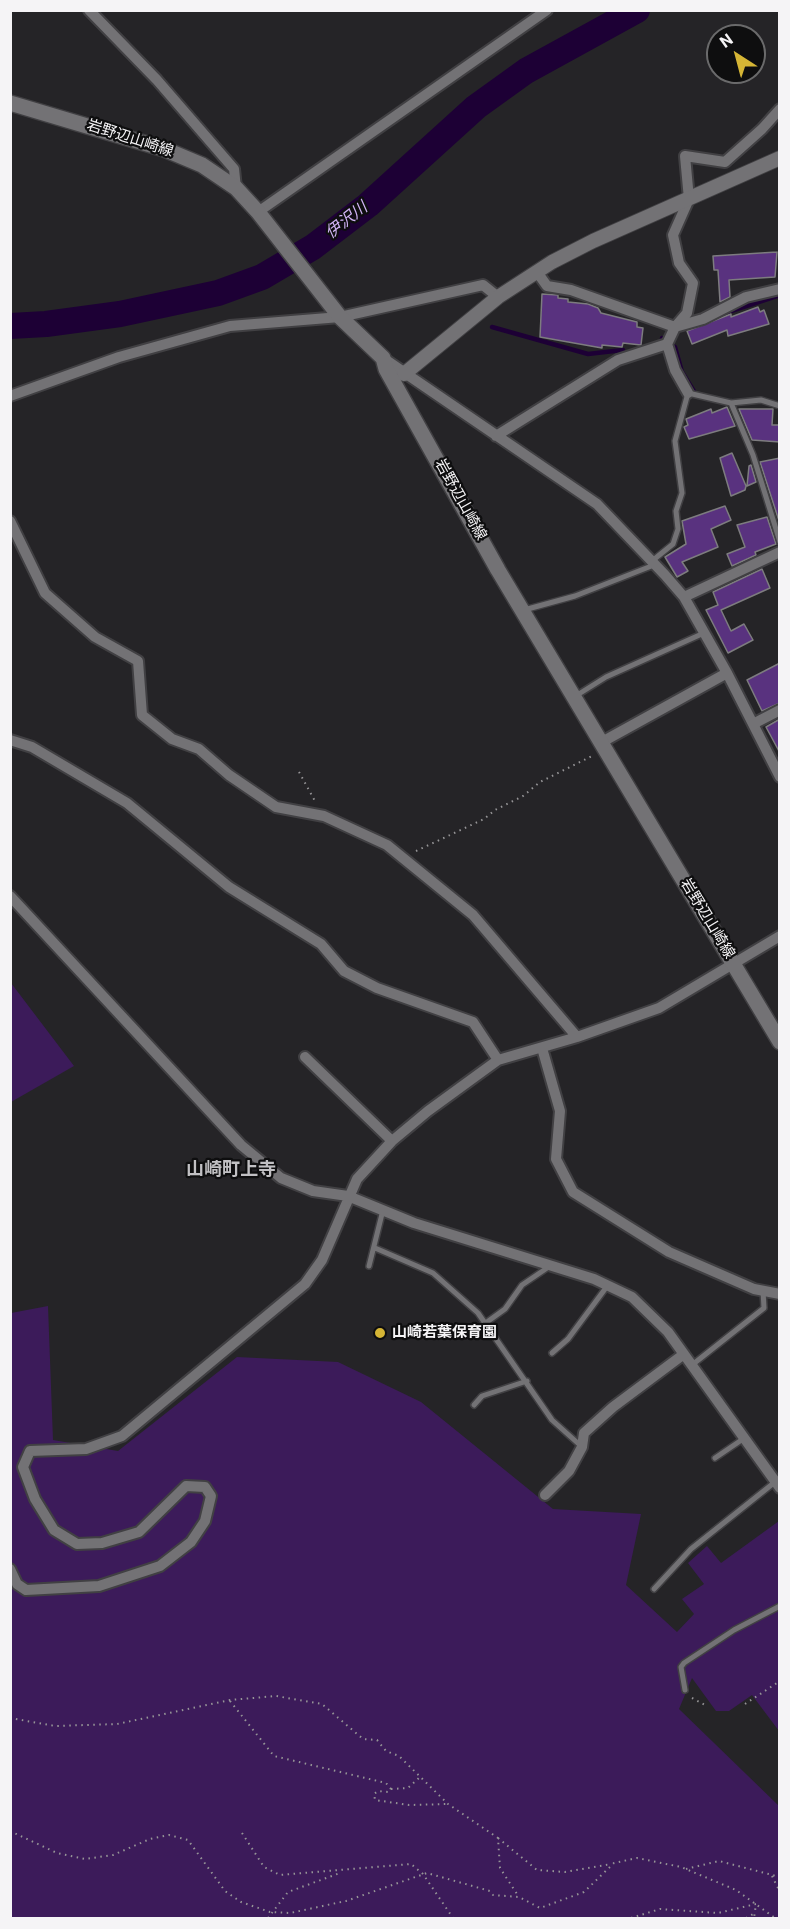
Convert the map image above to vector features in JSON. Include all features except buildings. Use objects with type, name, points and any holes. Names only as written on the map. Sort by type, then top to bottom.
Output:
[{"type":"main road","name":"岩野辺山崎線","points":[[10,103],[164,149],[201,165],[236,188],[340,317],[383,358],[392,379],[522,610],[780,1042]]},
{"type":"street","points":[[89,10],[156,80],[234,169],[236,188]]},
{"type":"street","points":[[260,215],[547,10]]},
{"type":"street","points":[[688,393],[675,370],[667,345],[675,327],[687,314],[693,283],[679,263],[673,235],[689,199],[685,156],[725,162],[762,129],[780,109]]},
{"type":"street","points":[[404,374],[498,297],[537,272],[593,241],[780,158]]},
{"type":"street","points":[[537,272],[547,286],[576,292],[675,327],[703,319],[746,297],[780,289]]},
{"type":"street","points":[[10,396],[119,357],[230,326],[340,317],[483,285],[498,297]]},
{"type":"street","points":[[496,436],[618,360],[667,345]]},
{"type":"street","points":[[383,358],[597,504],[654,563],[684,597],[727,673],[780,777]]},
{"type":"street","points":[[10,520],[45,593],[94,637],[138,661],[142,716],[172,739],[199,749],[230,775],[276,807],[324,816],[387,845],[473,915],[577,1037]]},
{"type":"street","points":[[684,597],[780,552]]},
{"type":"street","points":[[604,746],[727,673]]},
{"type":"street","points":[[753,724],[780,710]]},
{"type":"street","points":[[10,740],[32,747],[127,803],[229,887],[321,944],[344,971],[377,988],[473,1022],[498,1060]]},
{"type":"street","points":[[10,896],[241,1145],[281,1178],[313,1191],[348,1196],[447,1234],[608,1285],[632,1297],[668,1332],[777,1485]]},
{"type":"street","points":[[10,1569],[17,1584],[26,1590],[99,1586],[160,1566],[191,1542],[205,1521],[211,1496],[205,1486],[186,1485],[139,1532],[102,1543],[77,1544],[54,1530],[35,1499],[23,1467],[30,1451],[86,1449],[122,1436],[304,1284],[322,1260],[357,1179],[392,1142],[428,1111],[498,1060],[577,1037],[659,1008],[780,936]]},
{"type":"street","points":[[542,1048],[560,1111],[556,1159],[573,1192],[669,1252],[763,1291],[780,1294]]},
{"type":"street","points":[[305,1057],[392,1142]]},
{"type":"street","points":[[545,1495],[569,1471],[582,1447],[584,1433],[606,1413],[684,1354]]},
{"type":"lane","points":[[522,610],[575,597],[654,563],[673,544],[678,529],[676,511],[681,493],[675,441],[688,393],[731,403],[761,400],[780,406]]},
{"type":"lane","points":[[731,403],[753,455],[780,542]]},
{"type":"lane","points":[[574,697],[606,677],[705,633]]},
{"type":"lane","points":[[369,1266],[383,1210]]},
{"type":"lane","points":[[375,1248],[433,1273],[487,1322],[552,1420],[582,1447]]},
{"type":"lane","points":[[487,1322],[505,1309],[522,1286],[551,1266]]},
{"type":"lane","points":[[552,1353],[568,1339],[608,1285]]},
{"type":"lane","points":[[692,1365],[764,1308],[763,1291]]},
{"type":"lane","points":[[474,1405],[482,1396],[526,1381]]},
{"type":"lane","points":[[715,1458],[743,1439]]},
{"type":"lane","points":[[654,1589],[691,1549],[777,1485]]},
{"type":"lane","points":[[685,1690],[681,1667],[684,1663],[734,1630],[780,1606]]},
{"type":"path","points":[[403,858],[484,819],[495,810],[523,796],[540,782],[604,746]]},
{"type":"path","points":[[299,772],[324,816]]},
{"type":"path","points":[[745,1704],[780,1681]]},
{"type":"path","points":[[10,1718],[55,1726],[117,1724],[230,1700],[276,1696],[322,1704],[363,1739],[377,1740],[386,1751],[399,1756],[448,1804],[498,1838],[537,1870],[565,1872],[637,1858],[686,1869],[736,1890],[775,1918]]},
{"type":"path","points":[[230,1700],[274,1756],[386,1784],[391,1789]]},
{"type":"path","points":[[420,1777],[408,1788],[391,1789],[388,1792],[378,1791],[374,1794],[375,1800],[409,1805],[448,1804]]},
{"type":"path","points":[[10,1832],[57,1853],[85,1859],[113,1855],[150,1839],[169,1835],[188,1840],[225,1891],[241,1902],[273,1912],[290,1913],[346,1900],[427,1873],[490,1891],[493,1895],[519,1897],[540,1908],[584,1892],[614,1863]]},
{"type":"path","points":[[242,1833],[264,1867],[280,1875],[411,1864],[423,1874],[453,1918]]},
{"type":"path","points":[[498,1838],[500,1868],[519,1897]]},
{"type":"path","points":[[686,1869],[719,1861],[780,1877]]},
{"type":"path","points":[[268,1918],[288,1892],[342,1871]]},
{"type":"path","points":[[771,1874],[780,1892]]},
{"type":"path","points":[[754,1918],[756,1904]]},
{"type":"path","points":[[631,1918],[660,1909],[718,1913],[756,1904]]},
{"type":"path","points":[[746,1918],[753,1914]]},
{"type":"shaded area","points":[[11,983],[74,1066],[10,1102]]},
{"type":"shaded area","points":[[48,1306],[53,1440],[118,1451],[237,1357],[338,1362],[421,1402],[553,1509],[641,1514],[626,1585],[677,1632],[694,1614],[682,1599],[704,1584],[688,1563],[707,1546],[721,1563],[779,1521],[779,1731],[752,1695],[729,1711],[716,1711],[692,1678],[679,1709],[779,1806],[779,1918],[11,1918],[11,1313]]},
{"type":"waterway","name":"伊沢川","points":[[10,326],[46,324],[120,314],[218,293],[262,277],[313,247],[368,205],[476,107],[526,71],[637,10]]},
{"type":"waterway","points":[[728,312],[780,295]]},
{"type":"waterway","points":[[492,327],[588,354],[623,350]]},
{"type":"waterway","points":[[662,338],[675,347],[682,372],[695,393]]},
{"type":"place","name":"山崎若葉保育園","points":[[380,1333]]},
{"type":"district","name":"山崎町上寺","points":[[231,1170]]}]
